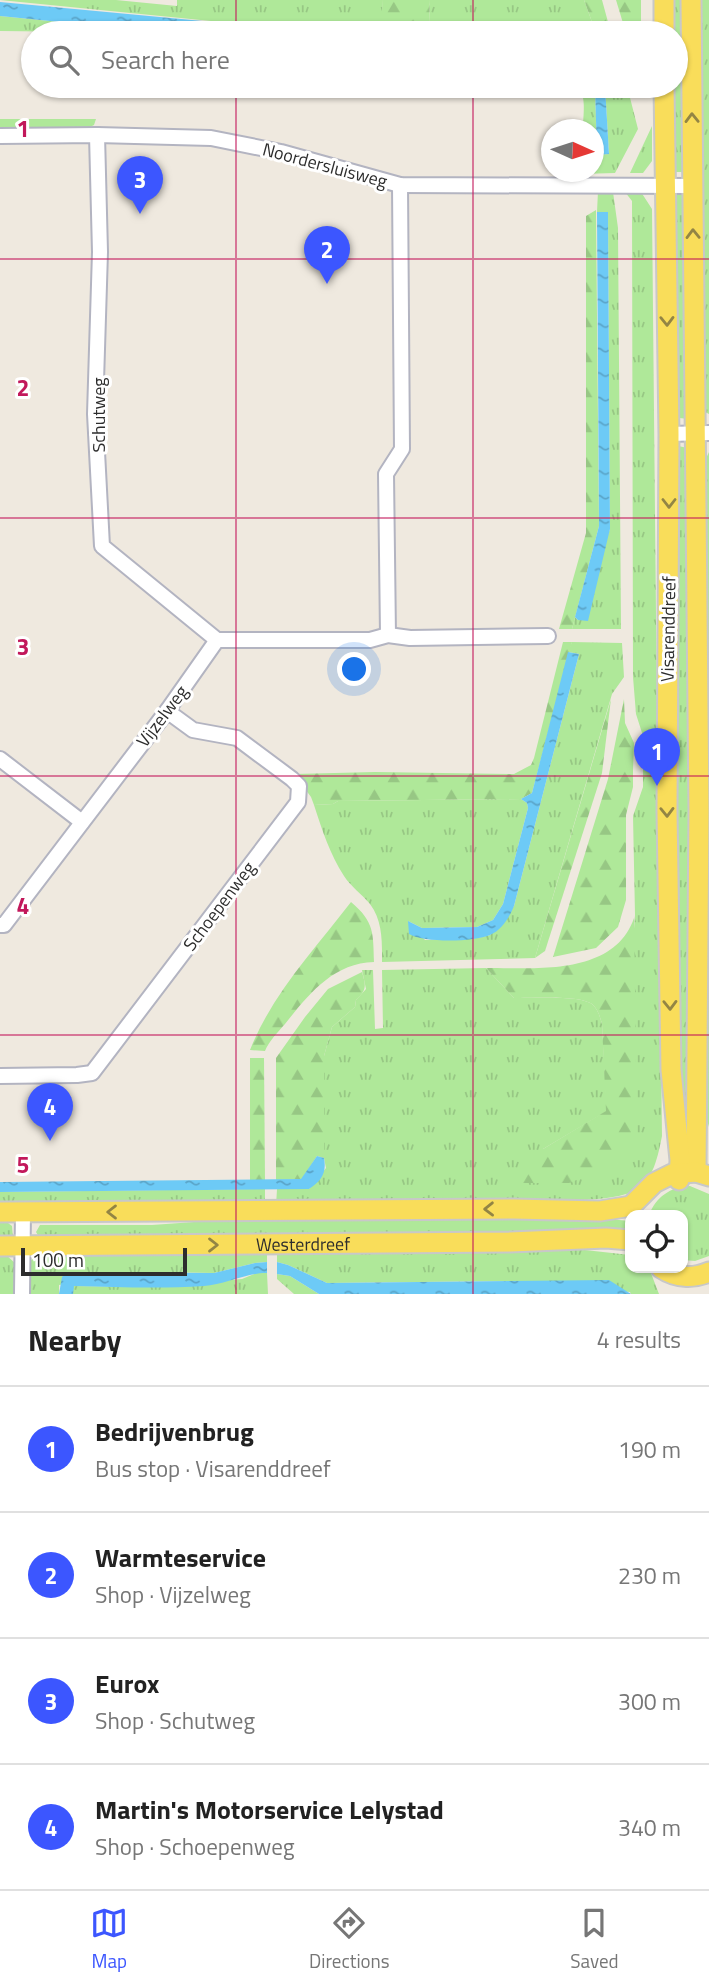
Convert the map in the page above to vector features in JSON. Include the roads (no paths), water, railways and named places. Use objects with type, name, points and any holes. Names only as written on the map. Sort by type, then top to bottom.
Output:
[{"type":"main road","points":[[664,0],[664,21]]},
{"type":"main road","name":"Visarenddreef","points":[[691,0],[693,186],[703,433],[697,842],[698,1118],[694,1177]]},
{"type":"main road","name":"Visarenddreef","points":[[664,98],[669,435],[668,839],[671,1070],[694,1177]]},
{"type":"main road","points":[[638,1210],[658,1191],[694,1177]]},
{"type":"main road","name":"Westerdreef","points":[[0,1212],[514,1209],[600,1211],[615,1217],[625,1215]]},
{"type":"main road","name":"Westerdreef","points":[[606,1238],[625,1233]]},
{"type":"main road","name":"Westerdreef","points":[[0,1246],[625,1240]]},
{"type":"main road","points":[[673,1276],[706,1274]]},
{"type":"street","name":"Schutweg","points":[[97,135],[100,252],[95,414],[102,546],[217,640]]},
{"type":"street","name":"Noordersluisweg","points":[[0,136],[211,138],[281,152],[400,185],[693,186]]},
{"type":"street","points":[[388,635],[386,474],[402,449],[400,185]]},
{"type":"street","points":[[669,435],[703,433]]},
{"type":"street","points":[[217,640],[370,639],[388,635],[410,638],[548,636]]},
{"type":"street","name":"Vijzelweg","points":[[0,925],[4,925],[167,711],[217,640]]},
{"type":"street","name":"Schoepenweg","points":[[0,1076],[92,1073],[298,802],[299,786],[237,738],[193,730],[167,711]]},
{"type":"street","points":[[0,759],[82,822]]},
{"type":"street","points":[[22,1294],[23,1212]]},
{"type":"water","points":[[0,2],[203,21],[50,21],[0,16]]},
{"type":"water","points":[[595,98],[606,98],[609,154],[604,154],[604,119],[596,119]]},
{"type":"water","points":[[597,212],[608,212],[610,529],[588,621],[575,617],[599,526]]},
{"type":"water","points":[[568,652],[579,654],[510,915],[498,930],[483,937],[437,940],[409,934],[408,921],[422,928],[477,927],[493,920],[503,904],[528,808],[527,803],[521,799],[532,793]]},
{"type":"water","points":[[317,1156],[324,1158],[324,1172],[320,1180],[309,1189],[0,1192],[0,1182],[301,1179]]},
{"type":"water","points":[[267,1262],[267,1273],[212,1285],[155,1288],[74,1286],[73,1294],[59,1294],[62,1277],[68,1272],[214,1273]]},
{"type":"water","points":[[277,1262],[327,1283],[609,1280],[631,1294],[319,1294],[290,1276],[277,1274]]},
{"type":"place","name":"Eurox","points":[[140,214]]},
{"type":"place","name":"Warmteservice","points":[[327,284]]},
{"type":"place","name":"Bedrijvenbrug","points":[[657,786]]},
{"type":"place","name":"Martin's Motorservice Lelystad","points":[[50,1141]]}]
